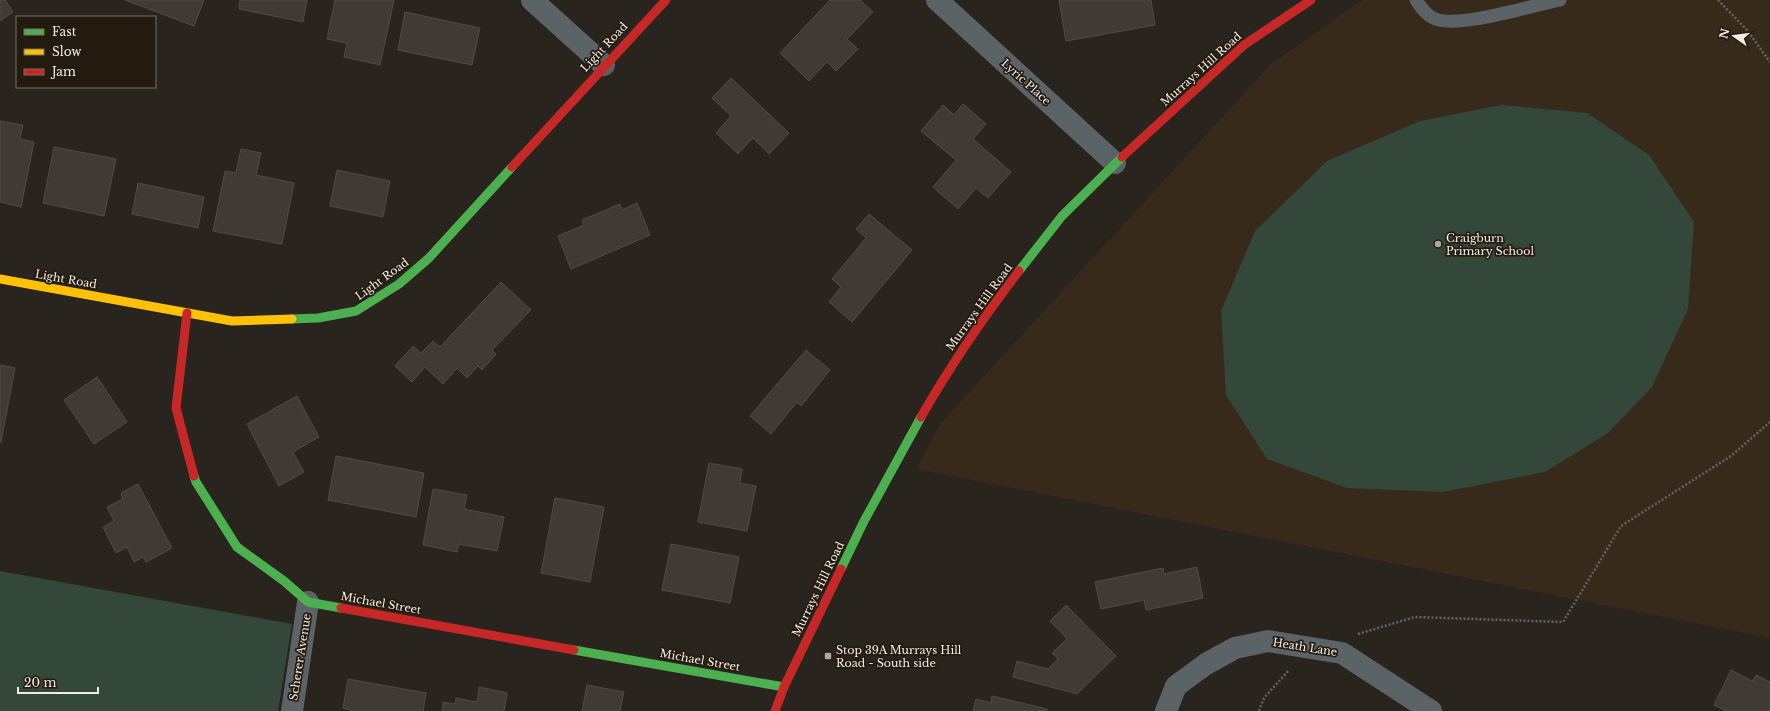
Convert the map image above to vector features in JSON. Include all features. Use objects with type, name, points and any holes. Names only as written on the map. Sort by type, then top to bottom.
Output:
[{"type":"street","points":[[532,0],[604,65]]},
{"type":"street","name":"Light Road","points":[[0,279],[232,321],[318,318],[356,312],[399,284],[429,258],[604,65],[666,0]]},
{"type":"street","name":"Lyric Place","points":[[937,0],[1115,163]]},
{"type":"street","name":"Murrays Hill Road","points":[[775,711],[784,687],[863,523],[938,387],[986,314],[1058,222],[1115,163],[1244,45],[1311,0]]},
{"type":"street","points":[[187,313],[176,408],[196,482],[238,547],[284,581],[308,602]]},
{"type":"street","name":"Michael Street","points":[[308,602],[784,687]]},
{"type":"street","name":"Scherer Avenue","points":[[292,711],[308,602]]},
{"type":"street","name":"Heath Lane","points":[[1166,711],[1176,686],[1206,664],[1235,648],[1268,641],[1342,653],[1431,711]]},
{"type":"lane","points":[[1416,0],[1423,10],[1432,18],[1441,21],[1460,22],[1560,0]]},
{"type":"path","points":[[1718,0],[1747,30],[1770,62]]},
{"type":"path","points":[[1355,634],[1416,617],[1563,622],[1621,526],[1731,456],[1770,422]]},
{"type":"path","points":[[1259,711],[1264,698],[1309,648]]},
{"type":"shaded area","name":"Craigburn Primary School","points":[[1362,0],[1770,0],[1770,638],[916,469],[940,424],[1271,64]]},
{"type":"green space","points":[[1501,105],[1587,113],[1649,155],[1694,222],[1688,309],[1652,387],[1608,433],[1545,472],[1443,492],[1347,488],[1267,459],[1226,395],[1221,311],[1255,231],[1327,161],[1420,121]]},
{"type":"green space","points":[[0,571],[292,624],[278,711],[0,711]]},
{"type":"building","points":[[0,0],[5,0],[13,12],[0,21]]},
{"type":"building","points":[[125,0],[204,0],[194,26]]},
{"type":"building","points":[[240,0],[307,0],[303,22],[239,9]]},
{"type":"building","points":[[335,0],[394,0],[380,65],[344,57],[347,43],[327,39]]},
{"type":"building","points":[[830,0],[860,0],[873,12],[847,39],[858,49],[836,71],[827,62],[809,81],[780,53]]},
{"type":"building","points":[[1059,0],[1151,0],[1155,25],[1066,41]]},
{"type":"building","points":[[405,12],[480,28],[472,65],[398,50]]},
{"type":"building","points":[[731,78],[789,133],[769,154],[753,138],[738,154],[716,133],[731,116],[712,98]]},
{"type":"building","points":[[963,104],[986,124],[973,139],[1011,172],[988,198],[976,188],[958,209],[933,187],[956,160],[921,131],[943,105],[954,115]]},
{"type":"building","points":[[0,121],[23,125],[20,139],[34,142],[21,207],[0,202]]},
{"type":"building","points":[[54,147],[116,159],[104,216],[43,203]]},
{"type":"building","points":[[241,149],[261,153],[256,175],[294,183],[282,244],[213,231],[225,171],[236,173]]},
{"type":"building","points":[[337,170],[390,181],[383,217],[330,206]]},
{"type":"building","points":[[138,183],[204,197],[198,228],[132,214]]},
{"type":"building","points":[[637,203],[650,235],[571,269],[558,236],[584,225],[582,220],[620,204],[622,210]]},
{"type":"building","points":[[869,214],[912,250],[852,322],[829,302],[841,287],[832,279],[866,238],[856,229]]},
{"type":"building","points":[[501,282],[531,310],[492,350],[496,354],[482,370],[478,366],[467,378],[457,368],[443,384],[425,367],[412,382],[395,366],[413,346],[421,353],[433,341],[440,347]]},
{"type":"building","points":[[806,350],[830,370],[801,406],[797,402],[771,434],[750,416]]},
{"type":"building","points":[[0,365],[15,368],[1,442],[0,442]]},
{"type":"building","points":[[97,377],[127,422],[94,444],[64,400]]},
{"type":"building","points":[[297,396],[319,437],[293,452],[304,472],[279,486],[247,424]]},
{"type":"building","points":[[336,456],[424,473],[416,517],[328,500]]},
{"type":"building","points":[[709,463],[742,469],[740,483],[756,486],[747,531],[698,522]]},
{"type":"building","points":[[138,484],[172,548],[146,562],[143,557],[134,562],[127,547],[116,553],[103,527],[114,521],[107,507],[123,499],[121,493]]},
{"type":"building","points":[[433,489],[467,495],[464,509],[504,517],[497,551],[459,544],[457,552],[423,545]]},
{"type":"building","points":[[555,498],[604,507],[590,582],[541,573]]},
{"type":"building","points":[[671,544],[739,557],[730,603],[662,590]]},
{"type":"building","points":[[1197,567],[1203,598],[1146,610],[1144,600],[1101,609],[1095,582],[1163,568],[1164,574]]},
{"type":"building","points":[[1066,605],[1116,656],[1077,694],[1013,677],[1017,661],[1048,669],[1058,659],[1052,653],[1067,639],[1050,621]]},
{"type":"building","points":[[1731,670],[1752,681],[1756,675],[1770,682],[1770,711],[1726,711],[1714,705]]},
{"type":"building","points":[[348,679],[426,693],[423,711],[354,711],[343,708]]},
{"type":"building","points":[[587,685],[624,692],[620,711],[582,711]]},
{"type":"building","points":[[479,687],[507,693],[504,711],[442,711],[443,702],[455,704],[456,698],[477,702]]},
{"type":"building","points":[[992,696],[1047,709],[1047,711],[973,711],[976,699],[991,703]]},
{"type":"traffic: fast","points":[[1019,271],[1062,216],[1122,157]]},
{"type":"traffic: fast","points":[[292,319],[318,318],[356,311],[399,284],[429,258],[512,167]]},
{"type":"traffic: fast","points":[[841,569],[863,523],[921,417]]},
{"type":"traffic: fast","points":[[194,476],[196,482],[237,547],[284,581],[308,602],[341,608]]},
{"type":"traffic: fast","points":[[574,650],[784,687]]},
{"type":"traffic: slow","points":[[0,279],[232,321],[292,319]]},
{"type":"traffic: jam","points":[[512,167],[666,0]]},
{"type":"traffic: jam","points":[[1122,157],[1244,45],[1311,0]]},
{"type":"traffic: jam","points":[[921,417],[967,342],[1019,271]]},
{"type":"traffic: jam","points":[[187,313],[176,408],[194,476]]},
{"type":"traffic: jam","points":[[775,711],[784,687],[841,569]]},
{"type":"traffic: jam","points":[[341,608],[574,650]]},
{"type":"place","name":"Craigburn Primary School","points":[[1438,244]]},
{"type":"place","name":"Stop 39A Murrays Hill Road - South side","points":[[828,656]]}]
